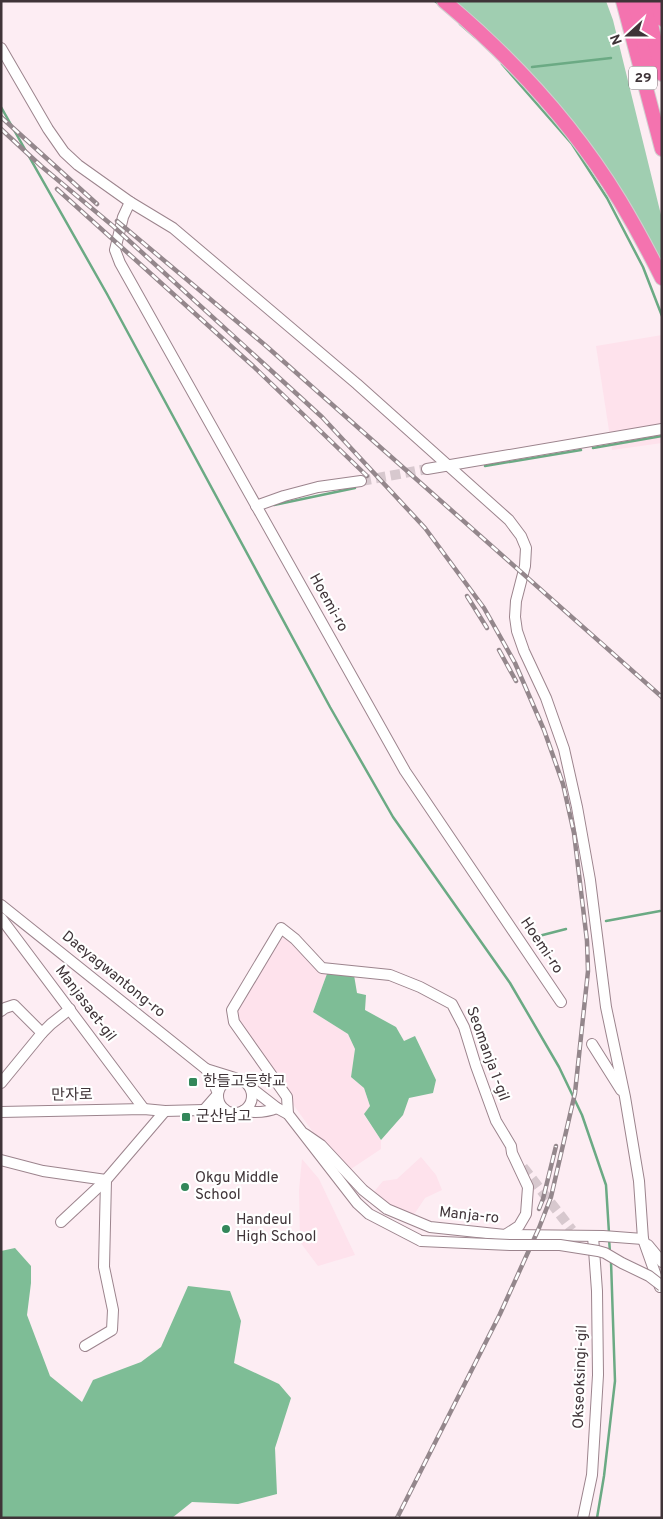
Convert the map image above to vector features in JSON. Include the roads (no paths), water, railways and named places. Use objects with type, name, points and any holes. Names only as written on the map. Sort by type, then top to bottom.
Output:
[{"type":"highway","points":[[444,1],[511,62],[567,127],[620,201],[662,278]]},
{"type":"highway","points":[[641,4],[662,19]]},
{"type":"highway","points":[[641,4],[662,74]]},
{"type":"highway","points":[[641,4],[662,129]]},
{"type":"highway","name":"29","points":[[641,4],[662,149]]},
{"type":"street","points":[[1,48],[48,129],[64,152],[78,165],[130,202],[173,228],[357,384],[509,520],[521,536],[526,548],[525,566],[516,601],[515,617],[517,631],[524,651],[546,698],[564,750],[578,807],[590,880],[606,1007],[625,1097],[639,1181],[643,1239],[662,1290]]},
{"type":"street","name":"Hoemi-ro","points":[[130,202],[123,217],[115,250],[120,263],[406,772],[561,1002]]},
{"type":"street","points":[[428,468],[662,429]]},
{"type":"street","points":[[256,506],[318,487],[361,481]]},
{"type":"street","name":"Daeyagwantong-ro","points":[[1,905],[206,1069]]},
{"type":"street","name":"Manjasaet-gil","points":[[1,918],[144,1109]]},
{"type":"street","name":"Seomanja 1-gil","points":[[288,1114],[287,1097],[234,1022],[232,1010],[281,928],[295,939],[322,968],[390,975],[420,987],[452,1004],[464,1027],[496,1120],[512,1146],[512,1153],[528,1187],[526,1214],[519,1226],[505,1235]]},
{"type":"street","points":[[1,1011],[14,1005],[42,1033]]},
{"type":"street","points":[[1,1083],[42,1033],[70,1009]]},
{"type":"street","points":[[592,1044],[625,1097]]},
{"type":"street","points":[[206,1069],[247,1083],[250,1087],[252,1098],[247,1108],[242,1112]]},
{"type":"street","points":[[206,1069],[212,1078],[219,1102],[224,1109],[232,1113],[256,1113],[268,1112],[277,1108]]},
{"type":"street","points":[[204,1110],[218,1094],[225,1082],[236,1078]]},
{"type":"street","name":"Manja-ro","points":[[250,1087],[288,1114],[369,1214],[421,1241],[560,1245],[598,1251],[606,1253],[649,1276],[662,1286]]},
{"type":"street","points":[[144,1109],[165,1111],[224,1109]]},
{"type":"street","name":"만자로","points":[[1,1112],[144,1109]]},
{"type":"street","points":[[61,1222],[106,1180],[165,1111]]},
{"type":"street","name":"Manja-ro","points":[[305,1134],[321,1145],[363,1190],[387,1209],[430,1227],[505,1235],[576,1233],[643,1239]]},
{"type":"street","name":"Seomanja 1-gil","points":[[512,1153],[523,1167]]},
{"type":"street","points":[[1,1160],[43,1171],[106,1180]]},
{"type":"street","points":[[85,1346],[112,1330],[113,1310],[104,1267],[106,1180]]},
{"type":"street","name":"Okseoksingi-gil","points":[[583,1518],[592,1475],[598,1375],[598,1236]]},
{"type":"street","points":[[643,1239],[662,1262]]},
{"type":"waterway","points":[[435,1],[440,5]]},
{"type":"waterway","points":[[460,24],[475,37]]},
{"type":"waterway","points":[[532,67],[611,58]]},
{"type":"waterway","points":[[502,64],[572,144],[607,198],[643,267],[662,316]]},
{"type":"waterway","points":[[1,107],[107,294],[330,707],[393,817],[510,983],[559,1067],[582,1115],[606,1185],[609,1233]]},
{"type":"waterway","points":[[593,448],[662,436]]},
{"type":"waterway","points":[[485,466],[581,450]]},
{"type":"waterway","points":[[274,505],[355,488]]},
{"type":"waterway","points":[[606,921],[660,911]]},
{"type":"waterway","points":[[535,937],[566,929]]},
{"type":"waterway","points":[[609,1238],[610,1253]]},
{"type":"waterway","points":[[597,1518],[615,1381],[611,1261]]},
{"type":"tunnel","points":[[361,481],[427,469]]},
{"type":"tunnel","points":[[523,1167],[572,1230]]},
{"type":"railway","points":[[1,117],[97,204]]},
{"type":"railway","points":[[1,129],[41,166],[113,226],[322,417],[425,528],[484,608],[515,663],[544,730],[563,784],[574,833],[587,941],[588,971],[575,1093],[551,1197],[539,1228],[500,1314],[397,1518]]},
{"type":"railway","points":[[57,189],[253,366],[367,476]]},
{"type":"railway","points":[[117,221],[265,345],[662,697]]},
{"type":"railway","points":[[467,596],[487,628]]},
{"type":"railway","points":[[499,650],[516,681]]},
{"type":"railway","points":[[539,1209],[556,1146]]},
{"type":"place","name":"한들고등학교","points":[[193,1082]]},
{"type":"place","name":"군산남고","points":[[186,1117]]},
{"type":"place","name":"Okgu Middle School","points":[[185,1187]]},
{"type":"place","name":"Handeul High School","points":[[226,1229]]}]
